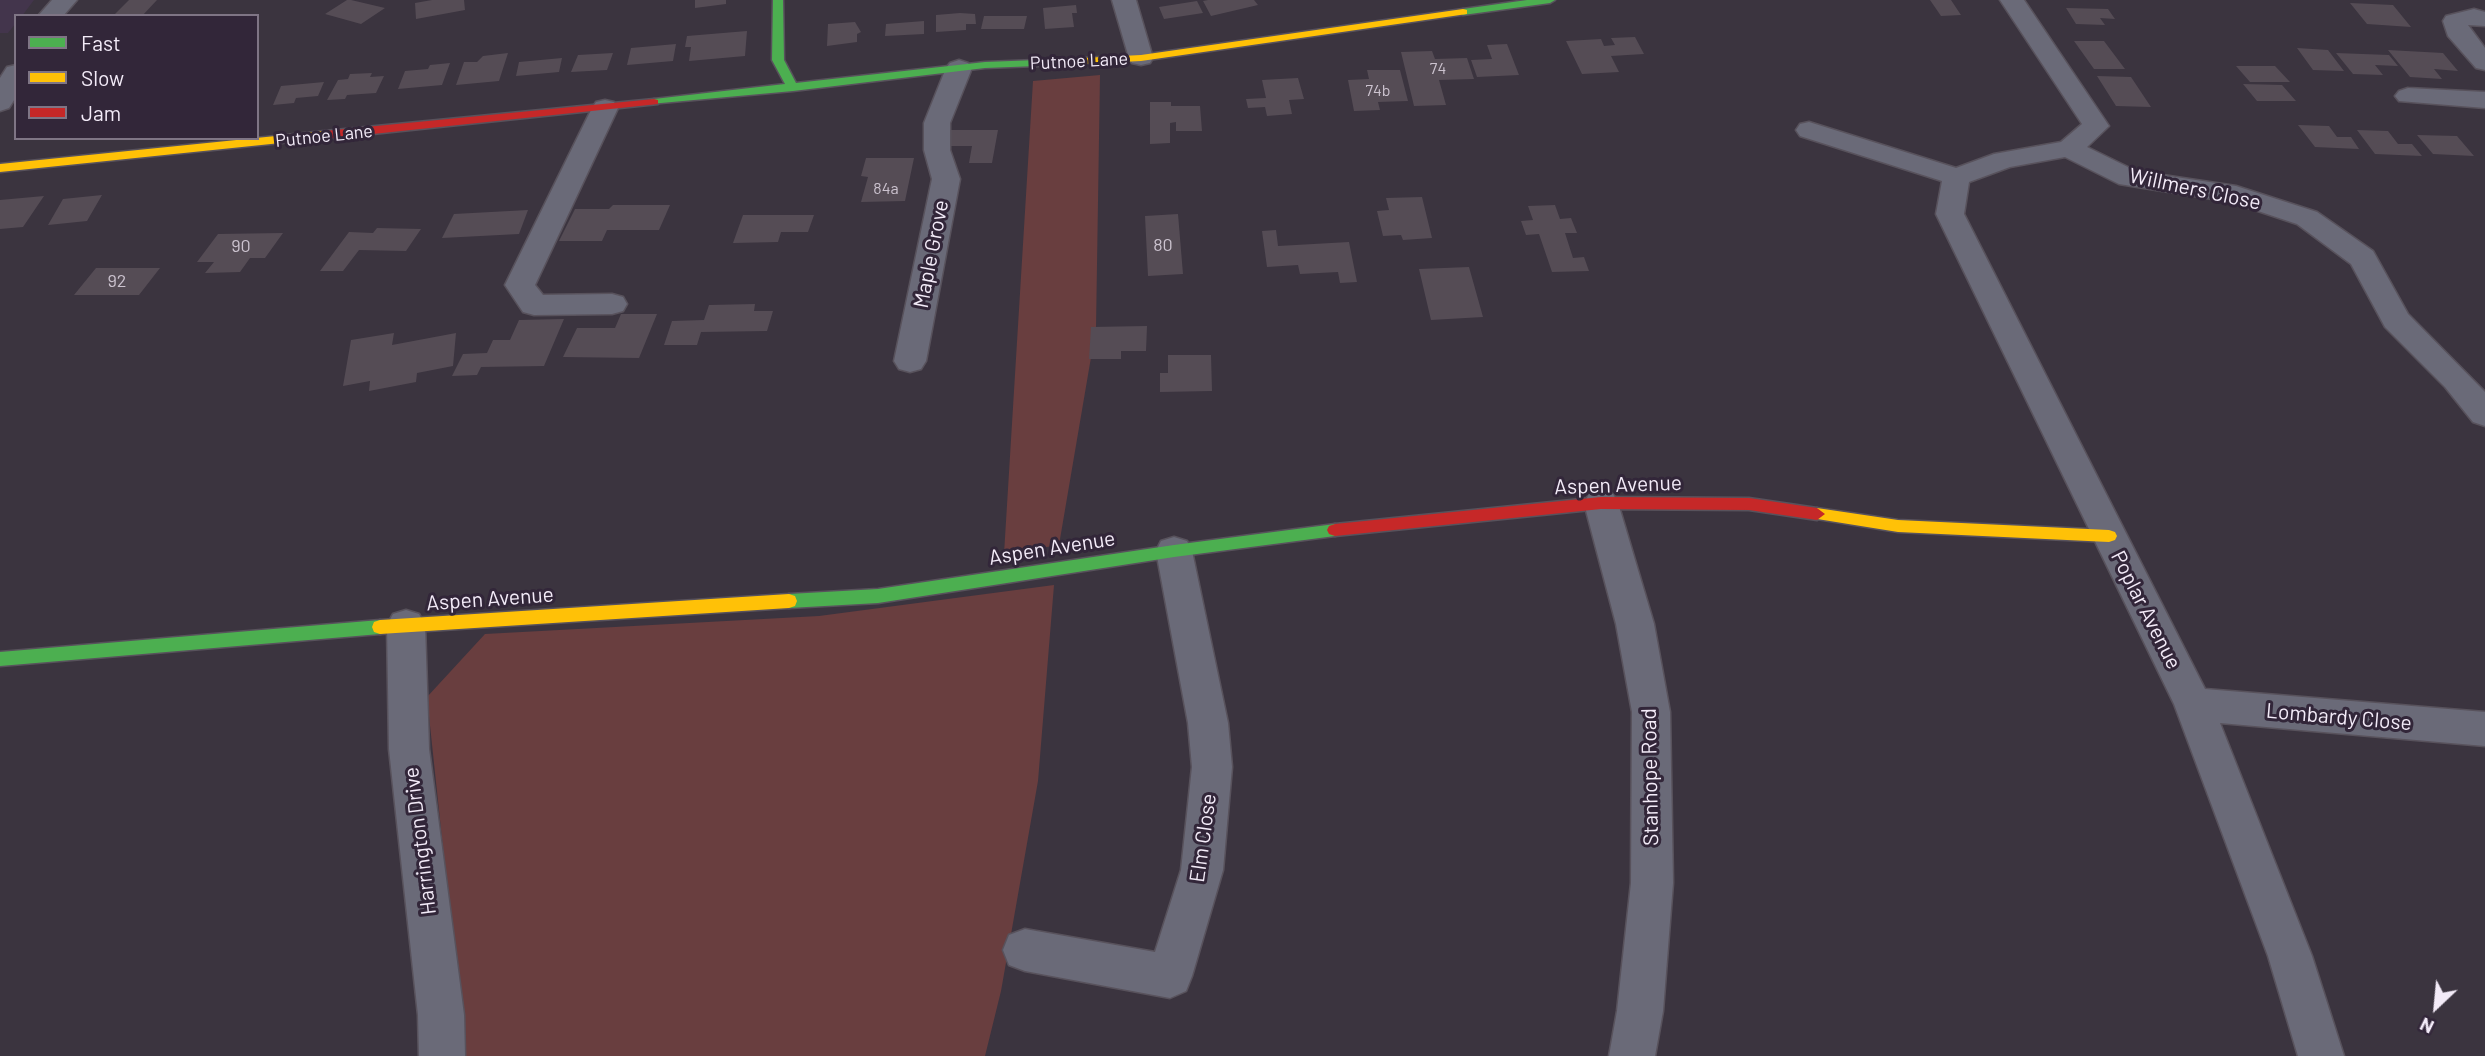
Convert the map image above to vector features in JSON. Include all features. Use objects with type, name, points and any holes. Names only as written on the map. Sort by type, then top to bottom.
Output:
[{"type":"street","points":[[52,14],[65,0]]},
{"type":"street","points":[[778,0],[778,60],[793,88]]},
{"type":"street","points":[[1124,0],[1141,58]]},
{"type":"street","name":"Putnoe Lane","points":[[0,168],[605,108],[959,68],[1141,58],[1550,0]]},
{"type":"street","points":[[1809,130],[1956,177],[2004,160],[2069,148],[2096,126],[2012,0]]},
{"type":"street","points":[[2479,56],[2457,32],[2455,21],[2474,16],[2485,19]]},
{"type":"street","name":"Maple Grove","points":[[910,361],[946,180],[937,150],[937,123],[959,68]]},
{"type":"street","points":[[0,103],[14,76]]},
{"type":"street","points":[[2408,96],[2485,100]]},
{"type":"street","points":[[605,108],[520,285],[534,305],[612,304]]},
{"type":"street","name":"Willmers Close","points":[[2069,148],[2129,178],[2236,194],[2307,218],[2363,258],[2396,320],[2456,379],[2485,414]]},
{"type":"street","name":"Poplar Avenue","points":[[1956,177],[1950,214],[2193,705],[2290,956],[2321,1056]]},
{"type":"street","name":"Aspen Avenue","points":[[0,659],[406,625],[878,596],[1174,551],[1367,526],[1601,503],[1749,504],[1898,526],[2109,536]]},
{"type":"street","name":"Stanhope Road","points":[[1601,503],[1635,624],[1651,712],[1652,883],[1640,1011],[1632,1056]]},
{"type":"street","name":"Elm Close","points":[[1025,950],[1170,976],[1202,870],[1212,767],[1208,723],[1174,551]]},
{"type":"street","name":"Harrington Drive","points":[[406,625],[409,748],[441,1015],[442,1056]]},
{"type":"street","name":"Lombardy Close","points":[[2193,705],[2485,729]]},
{"type":"shaded area","points":[[0,0],[34,0],[24,14],[14,14],[14,26],[8,33],[0,33]]},
{"type":"shaded area","points":[[1100,75],[1096,328],[1059,545],[1004,554],[1033,81]]},
{"type":"shaded area","points":[[1054,585],[1038,781],[1001,991],[985,1056],[465,1056],[427,697],[485,634],[819,616]]},
{"type":"building","points":[[129,0],[157,0],[144,14],[115,14]]},
{"type":"building","points":[[347,0],[385,8],[361,24],[325,14]]},
{"type":"building","points":[[464,0],[465,10],[416,19],[415,3]]},
{"type":"building","points":[[695,0],[726,0],[726,4],[695,8]]},
{"type":"building","points":[[1254,0],[1258,5],[1211,16],[1203,1]]},
{"type":"building","points":[[1930,0],[1951,0],[1961,15],[1941,16]]},
{"type":"building","points":[[1197,1],[1203,13],[1164,19],[1159,7]]},
{"type":"building","points":[[2350,3],[2393,5],[2411,27],[2367,24]]},
{"type":"building","points":[[1076,5],[1077,13],[1072,13],[1074,27],[1045,29],[1043,8]]},
{"type":"building","points":[[2066,8],[2108,9],[2115,19],[2100,18],[2105,25],[2076,24]]},
{"type":"building","points":[[975,14],[976,24],[966,24],[966,30],[936,32],[936,15]]},
{"type":"building","points":[[984,16],[1027,16],[1024,29],[981,29]]},
{"type":"building","points":[[924,21],[924,34],[885,36],[886,24]]},
{"type":"building","points":[[855,22],[861,32],[857,34],[857,42],[827,46],[828,24]]},
{"type":"building","points":[[747,31],[745,56],[689,61],[691,47],[685,47],[687,36]]},
{"type":"building","points":[[1635,37],[1644,54],[1611,56],[1619,72],[1582,74],[1566,41],[1601,39],[1604,46],[1615,45],[1611,38]]},
{"type":"building","points":[[2074,41],[2104,41],[2125,69],[2094,69]]},
{"type":"building","points":[[676,44],[673,61],[627,65],[631,48]]},
{"type":"building","points":[[1507,44],[1519,75],[1477,77],[1471,60],[1492,59],[1487,45]]},
{"type":"building","points":[[2297,48],[2328,50],[2344,71],[2313,70]]},
{"type":"building","points":[[2388,50],[2443,53],[2458,71],[2434,69],[2442,79],[2410,77]]},
{"type":"building","points":[[1432,51],[1435,59],[1467,58],[1474,79],[1439,80],[1446,105],[1414,106],[1401,52]]},
{"type":"building","points":[[508,53],[499,81],[456,85],[464,62],[477,62],[483,56]]},
{"type":"building","points":[[613,53],[607,70],[571,72],[578,55]]},
{"type":"building","points":[[2336,53],[2389,55],[2398,66],[2375,65],[2383,75],[2353,74]]},
{"type":"building","points":[[562,58],[559,72],[516,76],[519,62]]},
{"type":"building","points":[[450,63],[442,85],[398,89],[405,71]]},
{"type":"building","points":[[2236,66],[2275,66],[2290,82],[2250,82]]},
{"type":"building","points":[[1367,70],[1400,70],[1408,101],[1378,102],[1380,110],[1354,111],[1348,80],[1369,79]]},
{"type":"building","points":[[372,73],[370,77],[384,76],[376,93],[347,95],[345,99],[327,100],[338,80],[348,79],[350,74]]},
{"type":"building","points":[[2097,76],[2131,77],[2151,107],[2116,106]]},
{"type":"building","points":[[1298,78],[1304,99],[1289,100],[1292,114],[1267,116],[1265,107],[1248,108],[1246,99],[1266,98],[1262,80]]},
{"type":"building","points":[[324,82],[318,96],[296,98],[294,103],[273,105],[281,86]]},
{"type":"building","points":[[2243,84],[2282,85],[2296,101],[2257,101]]},
{"type":"building","points":[[1150,102],[1171,102],[1171,106],[1200,106],[1202,131],[1176,131],[1176,122],[1170,123],[1170,143],[1150,144]]},
{"type":"building","points":[[2298,125],[2329,126],[2337,137],[2351,137],[2359,149],[2315,147]]},
{"type":"building","points":[[950,130],[998,130],[992,163],[969,163],[972,146],[946,146]]},
{"type":"building","points":[[2357,130],[2388,131],[2398,144],[2412,144],[2422,156],[2375,154]]},
{"type":"building","points":[[2417,135],[2457,136],[2474,156],[2433,154]]},
{"type":"building","points":[[866,158],[914,158],[905,201],[861,202],[868,177],[861,176]]},
{"type":"building","points":[[102,195],[87,221],[48,225],[63,199]]},
{"type":"building","points":[[44,196],[23,227],[0,229],[0,200]]},
{"type":"building","points":[[1422,197],[1432,238],[1403,240],[1401,235],[1383,236],[1377,211],[1389,210],[1386,198]]},
{"type":"building","points":[[613,205],[670,205],[659,230],[607,230],[602,241],[559,241],[575,209],[609,209]]},
{"type":"building","points":[[1555,205],[1560,219],[1571,218],[1577,233],[1565,233],[1573,258],[1584,257],[1589,271],[1552,272],[1539,234],[1526,235],[1521,221],[1533,220],[1528,206]]},
{"type":"building","points":[[528,210],[519,234],[442,238],[454,214]]},
{"type":"building","points":[[1178,214],[1183,274],[1148,276],[1145,216]]},
{"type":"building","points":[[743,215],[814,215],[808,232],[781,232],[778,242],[733,243]]},
{"type":"building","points":[[377,228],[421,229],[406,251],[359,250],[343,271],[320,271],[349,232],[373,233]]},
{"type":"building","points":[[1276,230],[1278,246],[1349,242],[1357,282],[1340,283],[1338,272],[1300,274],[1298,265],[1267,267],[1262,231]]},
{"type":"building","points":[[283,233],[265,258],[250,258],[240,272],[205,273],[214,262],[197,262],[218,234]]},
{"type":"building","points":[[1469,267],[1483,317],[1431,320],[1419,269]]},
{"type":"building","points":[[96,268],[160,268],[139,295],[74,295]]},
{"type":"building","points":[[755,304],[754,311],[773,311],[767,331],[701,332],[697,345],[664,345],[672,321],[704,320],[709,305]]},
{"type":"building","points":[[621,314],[657,314],[639,358],[563,357],[577,328],[615,328]]},
{"type":"building","points":[[564,319],[544,366],[481,367],[477,375],[452,376],[463,354],[487,353],[493,340],[510,340],[519,320]]},
{"type":"building","points":[[1147,326],[1146,351],[1121,351],[1121,359],[1089,359],[1091,327]]},
{"type":"building","points":[[394,333],[392,345],[456,333],[453,366],[417,373],[416,382],[369,391],[370,381],[343,386],[351,340]]},
{"type":"building","points":[[1168,355],[1211,355],[1212,391],[1160,392],[1160,373],[1168,373]]},
{"type":"traffic: fast","points":[[778,0],[778,60],[793,88]]},
{"type":"traffic: fast","points":[[1463,12],[1550,0]]},
{"type":"traffic: fast","points":[[654,102],[985,65],[1063,62]]},
{"type":"traffic: fast","points":[[789,601],[878,596],[1174,551],[1335,530]]},
{"type":"traffic: fast","points":[[0,659],[380,627]]},
{"type":"traffic: slow","points":[[1063,62],[1141,58],[1463,12]]},
{"type":"traffic: slow","points":[[0,168],[325,135]]},
{"type":"traffic: slow","points":[[1817,514],[1898,526],[2109,536]]},
{"type":"traffic: slow","points":[[380,627],[789,601]]},
{"type":"traffic: jam","points":[[325,135],[654,102]]},
{"type":"traffic: jam","points":[[1335,530],[1601,503],[1749,504],[1817,514]]}]
